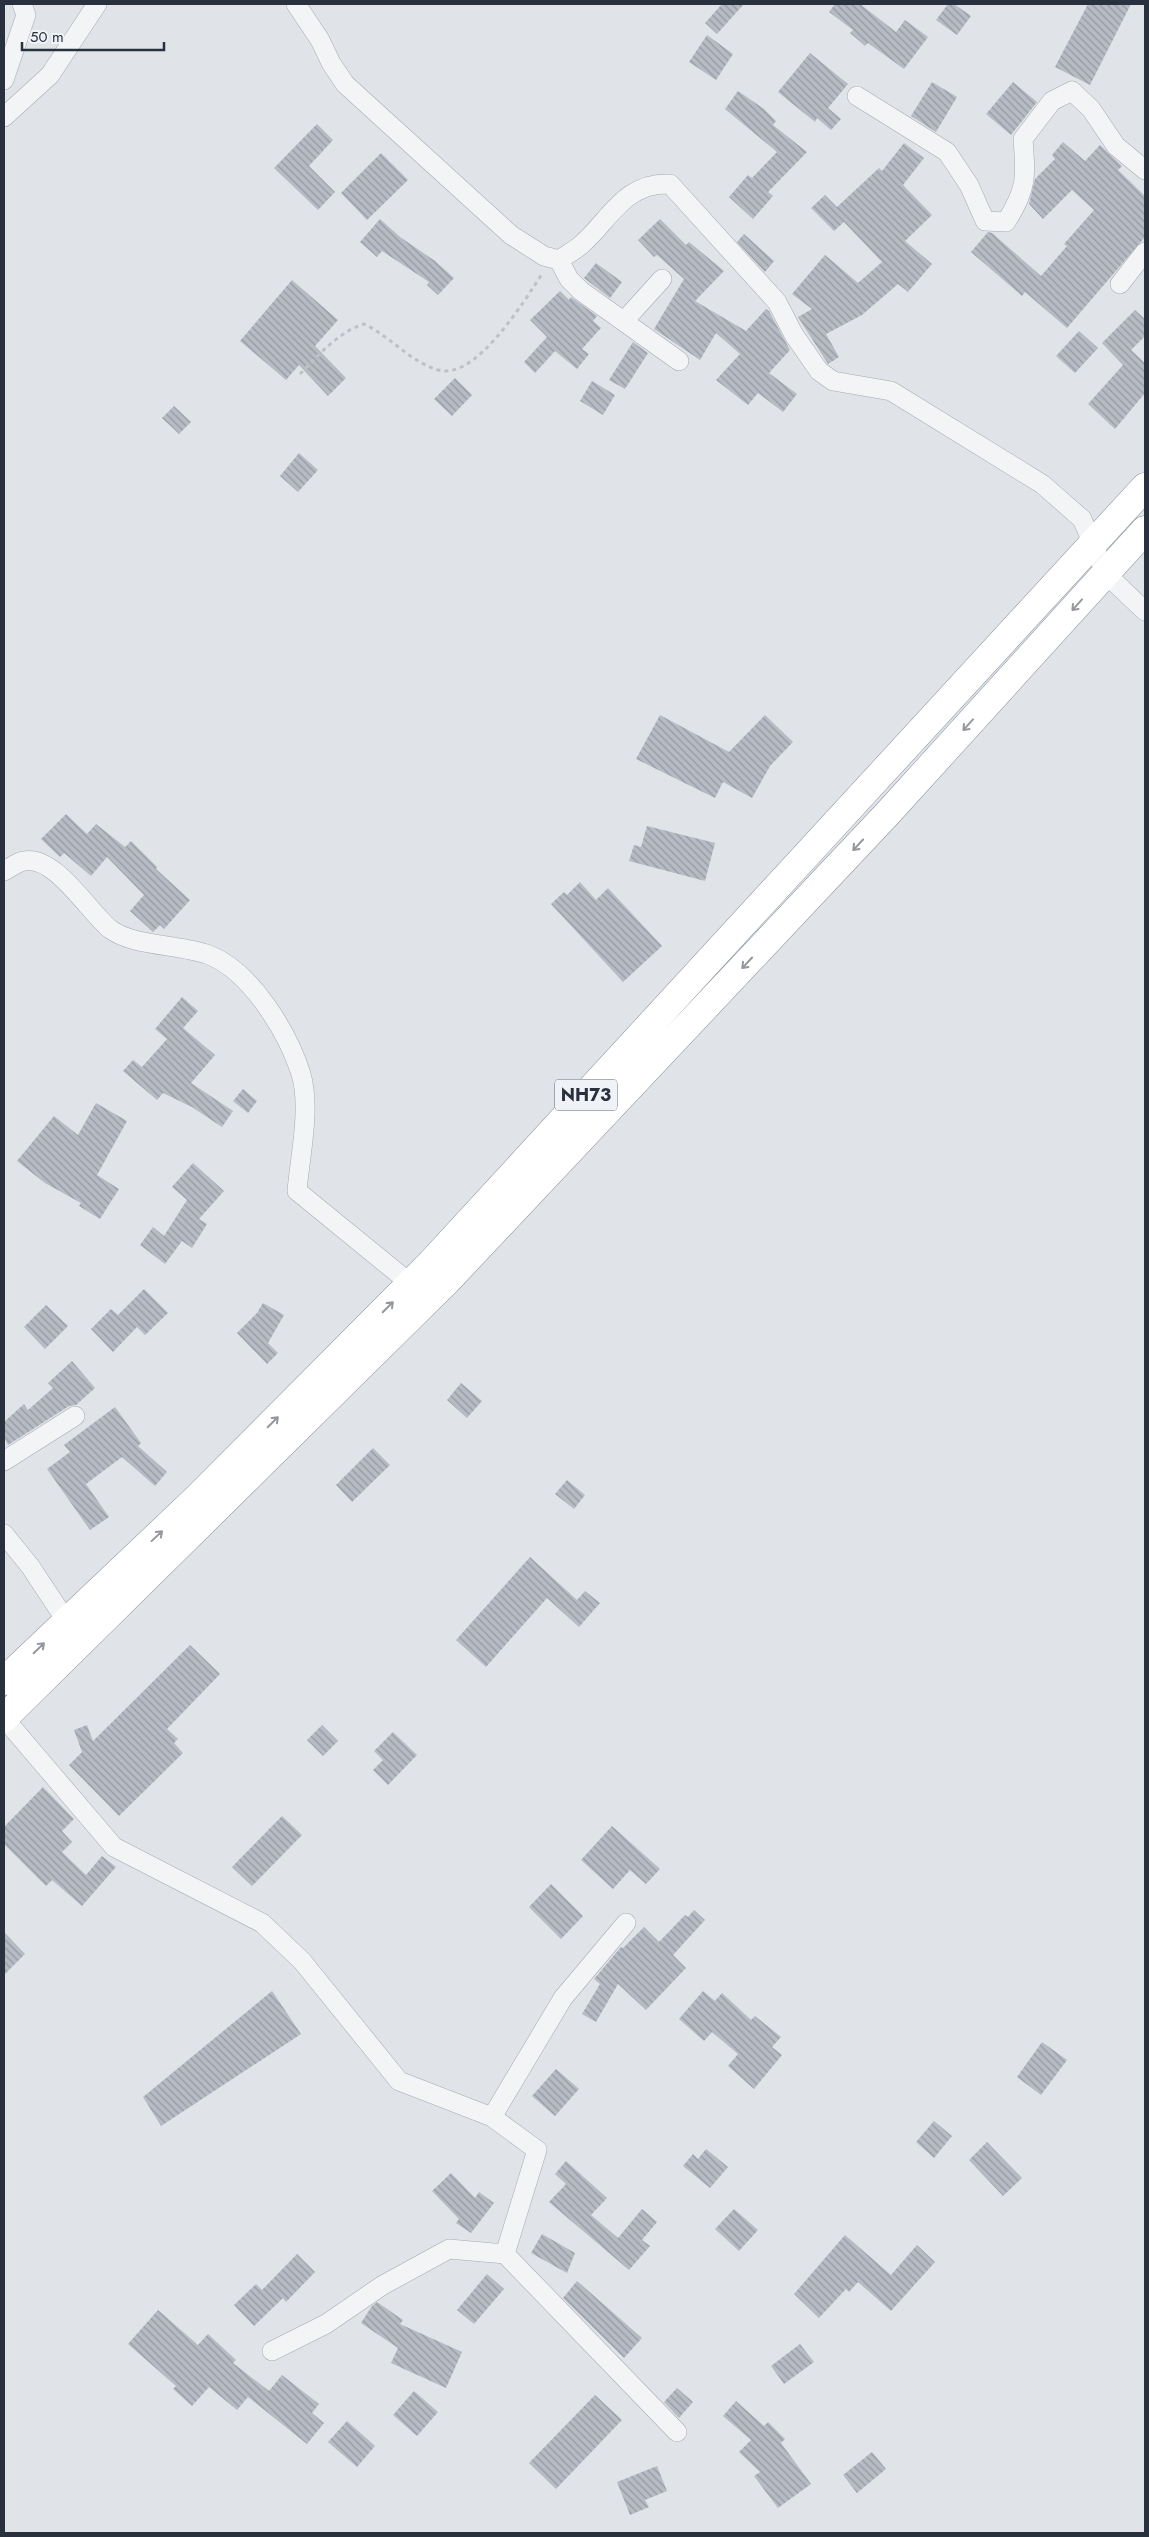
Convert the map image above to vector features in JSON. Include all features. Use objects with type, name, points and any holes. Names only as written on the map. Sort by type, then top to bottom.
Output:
[{"type":"highway","name":"NH73","points":[[4,1681],[195,1500],[411,1284],[1145,487]]},
{"type":"highway","name":"NH73","points":[[4,1718],[448,1280],[882,820],[1145,530]]},
{"type":"street","points":[[4,80],[26,15],[22,4]]},
{"type":"street","points":[[4,117],[50,75],[97,4]]},
{"type":"street","points":[[296,4],[320,40],[330,64],[345,84],[511,235],[551,258],[581,291],[679,361]]},
{"type":"street","points":[[857,96],[947,152],[969,185],[985,221],[1006,222],[1021,199],[1026,171],[1023,140],[1052,101],[1072,91],[1091,109],[1116,146],[1145,170]]},
{"type":"street","points":[[551,258],[581,245],[609,212],[630,196],[653,183],[670,184],[777,302],[794,335],[819,371],[834,381],[891,391],[1042,484],[1082,520],[1094,543],[1106,574],[1145,611]]},
{"type":"street","points":[[1120,284],[1145,252]]},
{"type":"street","points":[[624,321],[662,279]]},
{"type":"street","points":[[4,871],[24,860],[38,862],[58,873],[112,930],[130,938],[209,955],[231,967],[253,987],[276,1020],[301,1075],[305,1114],[297,1191],[411,1284]]},
{"type":"street","points":[[4,1461],[75,1416]]},
{"type":"street","points":[[4,1534],[30,1566],[66,1622]]},
{"type":"street","points":[[4,1718],[114,1847],[262,1923],[302,1961],[400,2081],[492,2117],[537,2150],[505,2254]]},
{"type":"street","points":[[492,2117],[563,1998],[626,1923]]},
{"type":"street","points":[[272,2351],[326,2324],[383,2285],[449,2249],[505,2254],[677,2432]]},
{"type":"path","points":[[300,374],[346,333],[364,324],[378,330],[405,353],[439,370],[459,369],[476,358],[518,311],[551,258]]},
{"type":"building","points":[[722,4],[744,4],[717,34],[705,23]]},
{"type":"building","points":[[835,4],[860,4],[896,32],[905,20],[928,37],[904,69],[868,43],[865,46],[850,33],[853,30],[829,12]]},
{"type":"building","points":[[948,4],[954,4],[971,16],[957,35],[936,20]]},
{"type":"building","points":[[1088,4],[1131,4],[1090,85],[1055,67]]},
{"type":"building","points":[[707,35],[733,54],[716,80],[689,62]]},
{"type":"building","points":[[810,53],[848,84],[828,108],[841,119],[831,130],[817,118],[815,122],[778,92]]},
{"type":"building","points":[[932,82],[957,97],[936,132],[911,116]]},
{"type":"building","points":[[1013,82],[1037,102],[1011,135],[986,114]]},
{"type":"building","points":[[738,91],[764,109],[776,121],[773,125],[807,152],[768,192],[773,196],[753,219],[729,197],[748,175],[752,178],[777,152],[725,109]]},
{"type":"building","points":[[317,124],[333,140],[309,166],[335,192],[318,210],[274,168]]},
{"type":"building","points":[[1063,142],[1085,161],[1100,145],[1122,166],[1118,170],[1145,196],[1145,237],[1067,328],[1025,292],[1022,296],[971,252],[988,232],[992,233],[1041,276],[1067,246],[1064,244],[1094,210],[1072,190],[1043,219],[1029,204],[1035,179],[1055,159],[1052,155]]},
{"type":"building","points":[[904,143],[924,158],[903,185],[932,215],[905,241],[932,264],[908,292],[898,284],[862,315],[826,334],[839,357],[828,364],[798,317],[812,309],[792,294],[825,255],[858,283],[882,262],[844,222],[834,231],[811,208],[825,195],[837,207],[879,168],[882,171]]},
{"type":"building","points":[[381,153],[408,180],[367,220],[341,193]]},
{"type":"building","points":[[380,219],[400,237],[435,261],[454,278],[438,295],[427,285],[429,282],[382,251],[377,257],[360,242]]},
{"type":"building","points":[[660,219],[686,245],[689,242],[724,271],[695,301],[746,331],[766,309],[769,311],[790,350],[769,373],[797,394],[783,412],[758,393],[748,405],[716,380],[740,354],[716,333],[700,360],[654,329],[684,279],[657,255],[654,257],[638,240]]},
{"type":"building","points":[[744,234],[774,261],[765,272],[737,242]]},
{"type":"building","points":[[596,263],[622,282],[610,298],[584,278]]},
{"type":"building","points":[[292,280],[338,320],[315,346],[346,378],[328,396],[299,365],[286,380],[240,341]]},
{"type":"building","points":[[560,291],[569,300],[571,297],[597,316],[593,321],[601,328],[582,349],[589,354],[577,369],[555,351],[535,373],[524,362],[547,337],[530,320]]},
{"type":"building","points":[[1135,310],[1145,319],[1145,336],[1131,350],[1145,363],[1145,393],[1115,429],[1088,404],[1123,365],[1102,343]]},
{"type":"building","points":[[1079,331],[1098,348],[1075,373],[1056,356]]},
{"type":"building","points":[[633,342],[648,353],[625,389],[609,380]]},
{"type":"building","points":[[455,378],[472,395],[452,416],[434,399]]},
{"type":"building","points":[[592,381],[615,395],[603,415],[580,401]]},
{"type":"building","points":[[174,406],[191,422],[179,434],[162,418]]},
{"type":"building","points":[[299,453],[318,470],[298,492],[280,476]]},
{"type":"building","points":[[660,715],[729,752],[765,715],[793,742],[770,766],[752,798],[723,782],[715,798],[636,759]]},
{"type":"building","points":[[66,814],[87,834],[96,824],[125,847],[131,841],[157,867],[156,869],[190,900],[164,929],[160,925],[153,932],[130,911],[144,895],[107,857],[91,876],[64,853],[60,857],[41,839]]},
{"type":"building","points":[[647,826],[715,843],[705,881],[629,861],[634,845],[641,847]]},
{"type":"building","points":[[580,882],[596,900],[608,888],[662,946],[623,982],[551,904],[564,892],[567,895]]},
{"type":"building","points":[[182,997],[198,1011],[183,1028],[215,1055],[191,1083],[233,1111],[222,1127],[192,1107],[163,1093],[157,1100],[123,1071],[133,1060],[142,1067],[167,1039],[155,1029]]},
{"type":"building","points":[[243,1089],[257,1101],[248,1113],[233,1101]]},
{"type":"building","points":[[96,1103],[127,1121],[97,1175],[119,1189],[100,1219],[79,1206],[81,1203],[45,1183],[17,1161],[54,1116],[78,1135]]},
{"type":"building","points":[[193,1163],[224,1191],[199,1219],[207,1224],[192,1248],[182,1241],[165,1264],[140,1245],[153,1227],[164,1236],[187,1200],[172,1187]]},
{"type":"building","points":[[144,1289],[168,1313],[145,1335],[137,1327],[113,1352],[91,1329],[111,1309],[118,1315]]},
{"type":"building","points":[[263,1303],[284,1315],[268,1343],[278,1353],[267,1364],[237,1333],[257,1313]]},
{"type":"building","points":[[46,1305],[68,1326],[45,1349],[24,1327]]},
{"type":"building","points":[[72,1361],[95,1388],[76,1405],[69,1406],[8,1445],[4,1437],[4,1422],[24,1404],[28,1410],[53,1388],[48,1383]]},
{"type":"building","points":[[461,1383],[482,1401],[467,1418],[447,1400]]},
{"type":"building","points":[[115,1407],[141,1443],[138,1446],[167,1472],[155,1486],[122,1457],[86,1484],[109,1517],[90,1530],[47,1469],[70,1452],[64,1445]]},
{"type":"building","points":[[373,1448],[390,1465],[352,1502],[336,1485]]},
{"type":"building","points":[[567,1480],[585,1495],[574,1509],[555,1494]]},
{"type":"building","points":[[530,1557],[577,1600],[585,1591],[600,1603],[579,1627],[547,1598],[486,1667],[456,1640]]},
{"type":"building","points":[[190,1645],[220,1674],[167,1729],[178,1739],[174,1743],[183,1753],[119,1816],[69,1765],[82,1752],[74,1730],[87,1725],[93,1741]]},
{"type":"building","points":[[322,1725],[338,1741],[323,1756],[307,1740]]},
{"type":"building","points":[[393,1732],[417,1755],[388,1785],[373,1770],[383,1760],[374,1751]]},
{"type":"building","points":[[43,1787],[74,1819],[62,1831],[72,1842],[62,1852],[86,1875],[102,1856],[116,1867],[82,1906],[52,1880],[46,1886],[4,1844],[4,1827]]},
{"type":"building","points":[[282,1816],[302,1835],[252,1886],[232,1867]]},
{"type":"building","points":[[612,1826],[660,1869],[646,1884],[630,1870],[613,1889],[581,1860]]},
{"type":"building","points":[[551,1884],[583,1916],[561,1939],[529,1907]]},
{"type":"building","points":[[694,1910],[705,1920],[673,1955],[686,1968],[646,2010],[618,1984],[596,2022],[582,2014],[600,1984],[594,1979],[621,1947],[623,1948],[644,1927],[659,1942],[685,1915],[688,1917]]},
{"type":"building","points":[[4,1932],[25,1954],[4,1975]]},
{"type":"building","points":[[272,1991],[301,2034],[161,2126],[143,2097]]},
{"type":"building","points":[[703,1991],[715,2001],[722,1993],[751,2020],[755,2016],[781,2037],[772,2047],[782,2055],[754,2089],[728,2066],[738,2054],[712,2032],[704,2041],[679,2019]]},
{"type":"building","points":[[1042,2042],[1067,2060],[1041,2095],[1017,2077]]},
{"type":"building","points":[[556,2069],[579,2089],[555,2116],[532,2096]]},
{"type":"building","points":[[934,2121],[952,2136],[934,2158],[916,2142]]},
{"type":"building","points":[[987,2142],[1022,2178],[1003,2196],[969,2160]]},
{"type":"building","points":[[706,2149],[728,2167],[710,2188],[683,2166],[693,2154],[698,2159]]},
{"type":"building","points":[[566,2161],[607,2198],[591,2215],[618,2238],[642,2209],[657,2222],[642,2240],[650,2246],[629,2270],[549,2202],[566,2184],[555,2174]]},
{"type":"building","points":[[451,2173],[475,2198],[479,2192],[494,2203],[471,2233],[456,2223],[459,2219],[432,2191]]},
{"type":"building","points":[[734,2209],[758,2230],[739,2251],[715,2229]]},
{"type":"building","points":[[542,2234],[575,2253],[567,2273],[531,2253]]},
{"type":"building","points":[[845,2235],[891,2275],[917,2245],[935,2262],[891,2311],[858,2282],[849,2292],[846,2289],[819,2318],[794,2294]]},
{"type":"building","points":[[297,2254],[315,2272],[286,2302],[283,2298],[254,2326],[234,2305],[256,2284],[262,2290]]},
{"type":"building","points":[[487,2274],[504,2289],[474,2324],[457,2310]]},
{"type":"building","points":[[577,2281],[642,2338],[624,2358],[563,2298]]},
{"type":"building","points":[[377,2302],[403,2320],[400,2324],[462,2352],[446,2388],[391,2363],[398,2348],[361,2323],[372,2306]]},
{"type":"building","points":[[158,2310],[198,2345],[208,2334],[236,2360],[233,2363],[269,2391],[282,2375],[319,2404],[312,2413],[324,2423],[307,2444],[248,2397],[237,2410],[209,2387],[192,2406],[173,2389],[176,2386],[128,2344]]},
{"type":"building","points":[[800,2344],[814,2362],[784,2384],[771,2366]]},
{"type":"building","points":[[677,2388],[693,2402],[679,2418],[664,2402]]},
{"type":"building","points":[[414,2391],[438,2412],[417,2436],[393,2415]]},
{"type":"building","points":[[595,2395],[622,2420],[556,2489],[529,2463]]},
{"type":"building","points":[[736,2401],[764,2426],[768,2422],[785,2439],[781,2443],[811,2484],[778,2508],[754,2476],[760,2472],[739,2452],[751,2440],[723,2416]]},
{"type":"building","points":[[347,2421],[375,2446],[357,2467],[328,2442]]},
{"type":"building","points":[[872,2452],[886,2469],[857,2493],[843,2475]]},
{"type":"building","points":[[657,2466],[667,2491],[645,2500],[649,2507],[630,2515],[617,2482]]}]
